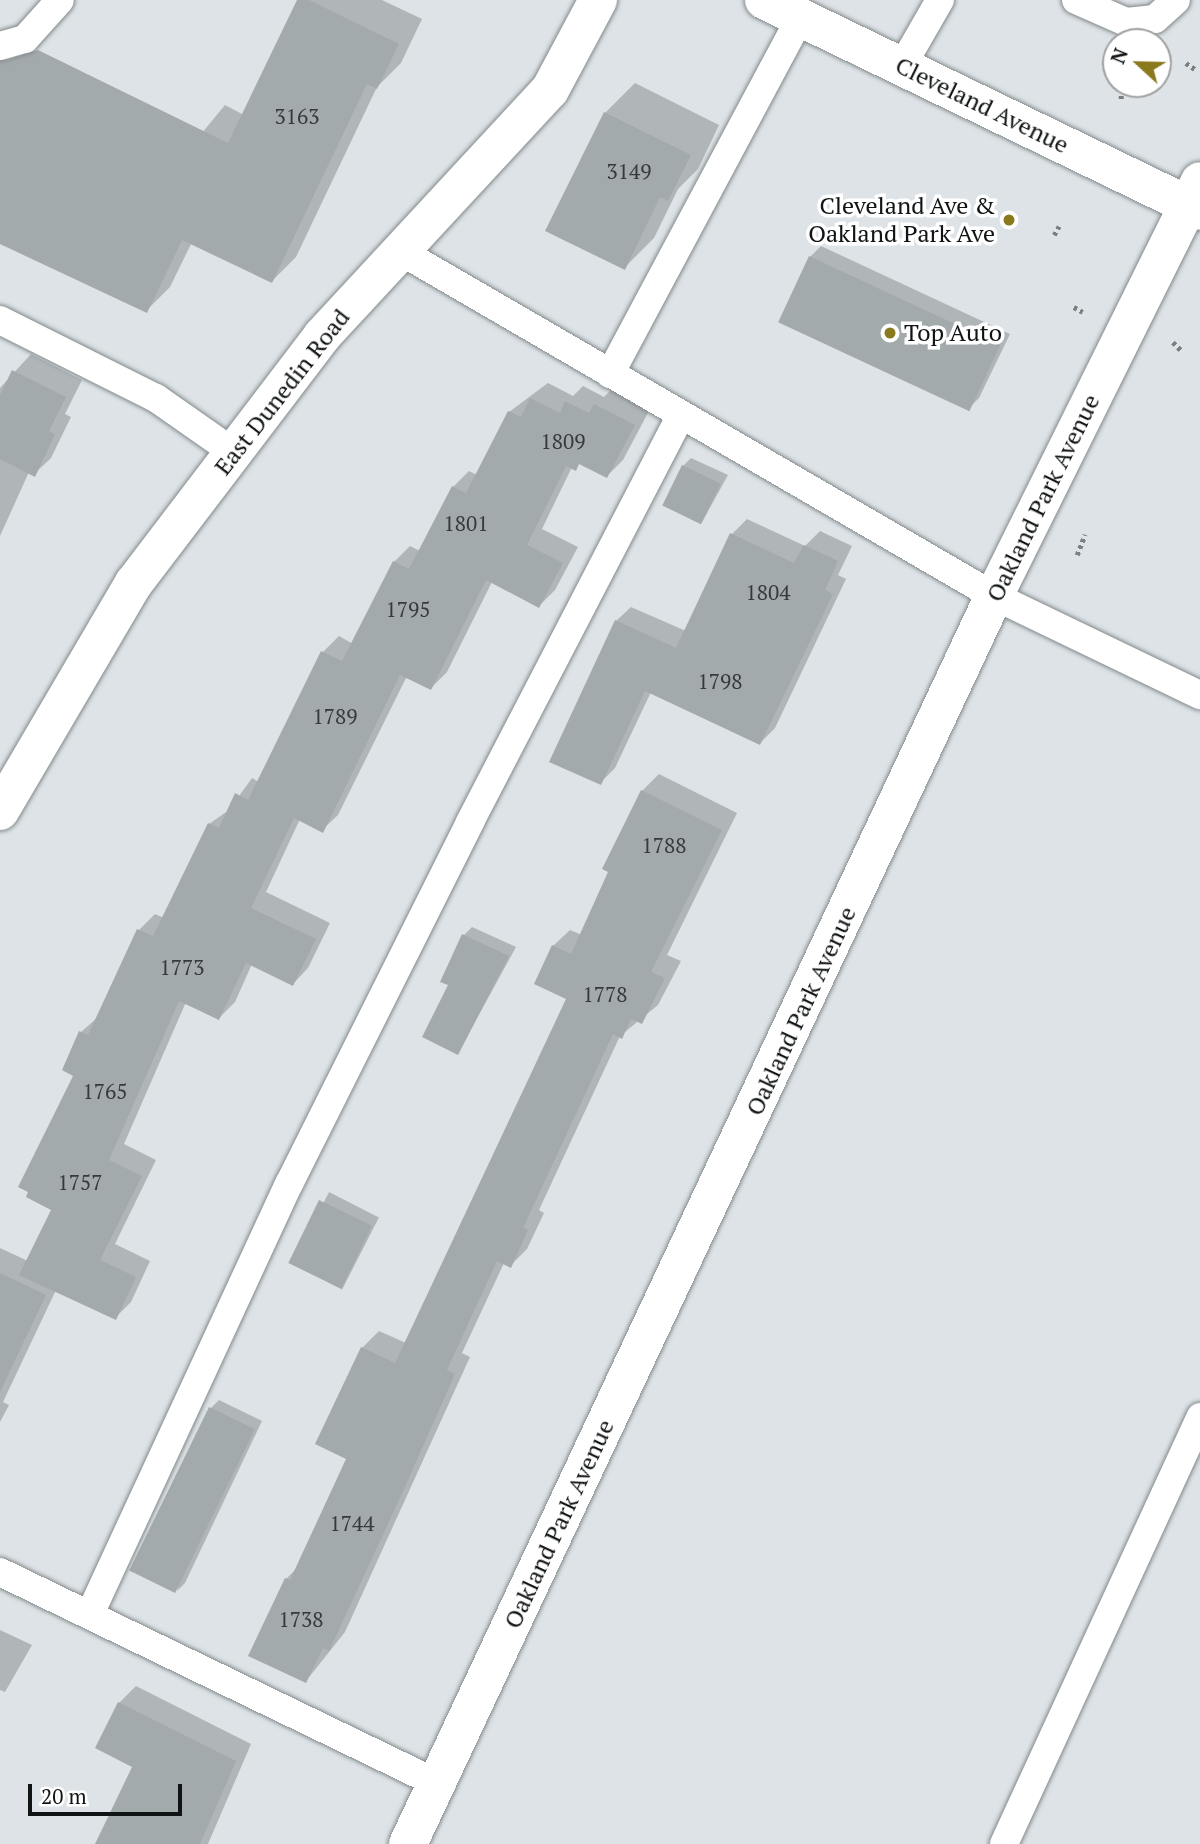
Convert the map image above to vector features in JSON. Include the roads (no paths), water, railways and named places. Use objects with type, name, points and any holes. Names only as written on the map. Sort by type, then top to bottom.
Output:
[{"type":"main road","name":"East Dunedin Road","points":[[0,811],[134,583],[322,336],[550,90],[598,0]]},
{"type":"main road","name":"Cleveland Avenue","points":[[764,0],[902,66],[1196,199]]},
{"type":"main road","name":"Oakland Park Avenue","points":[[408,1844],[993,596],[1196,199]]},
{"type":"lane","points":[[0,46],[25,39],[60,0]]},
{"type":"lane","points":[[902,66],[940,0]]},
{"type":"lane","points":[[1076,0],[1126,22],[1155,19],[1176,0]]},
{"type":"lane","points":[[610,374],[800,18]]},
{"type":"lane","points":[[400,251],[680,417],[993,596],[1200,695]]},
{"type":"lane","points":[[0,320],[156,398],[233,452]]},
{"type":"lane","points":[[90,1614],[289,1184],[470,822],[680,417]]},
{"type":"lane","points":[[1004,1844],[1200,1417]]},
{"type":"lane","points":[[0,1572],[437,1783]]},
{"type":"place","name":"Cleveland Ave & Oakland Park Ave","points":[[1009,220]]},
{"type":"place","name":"Top Auto","points":[[890,333]]}]
